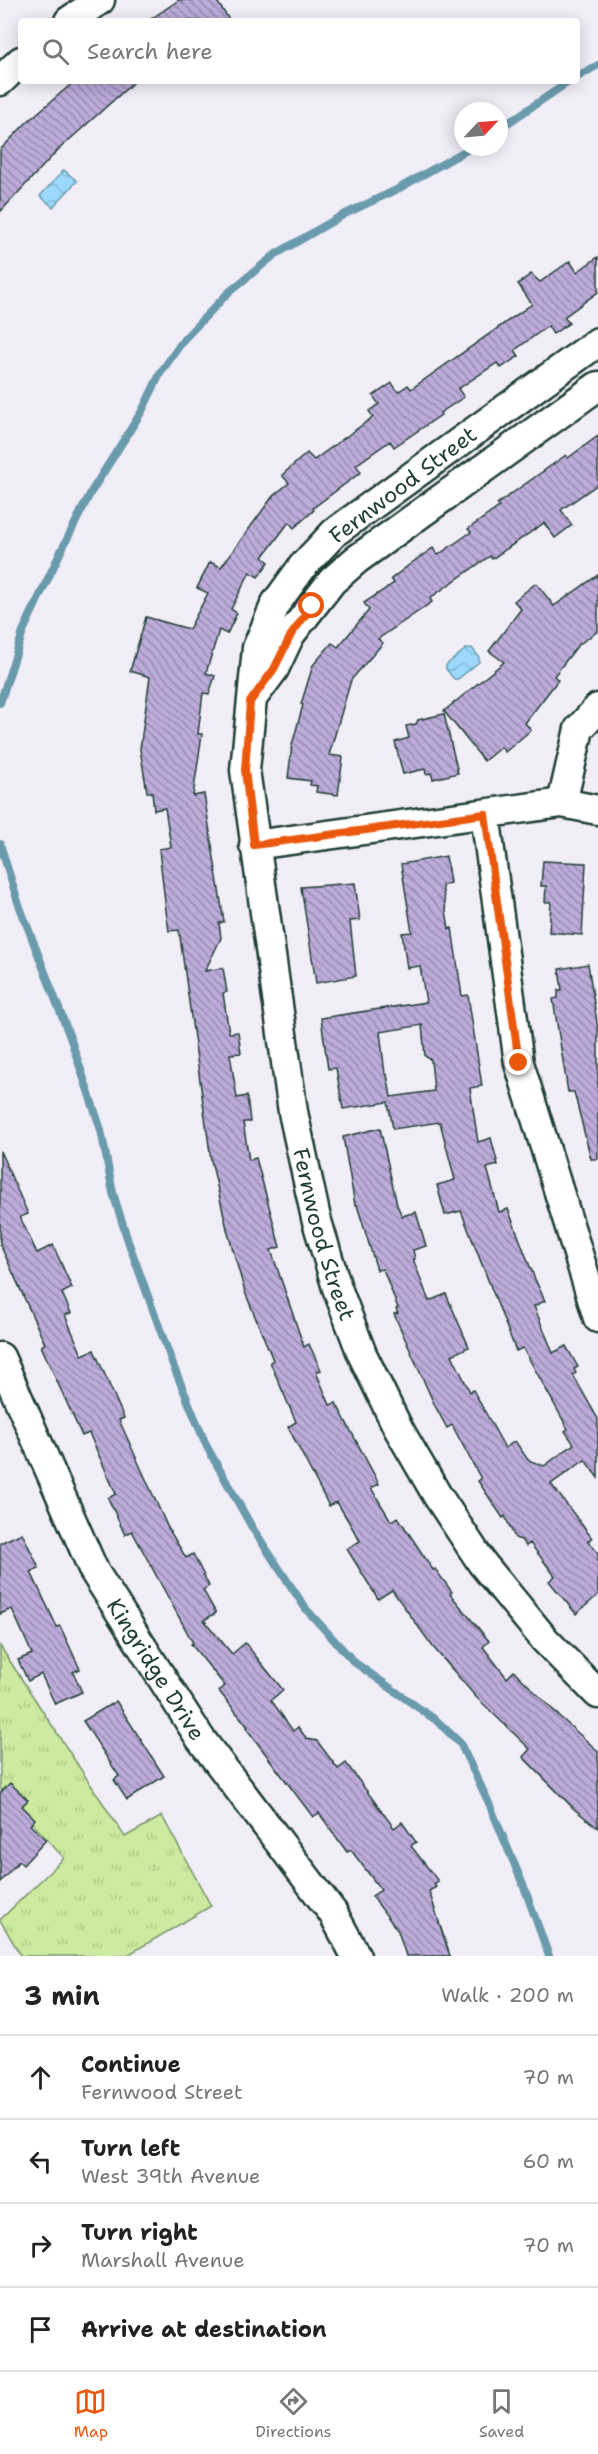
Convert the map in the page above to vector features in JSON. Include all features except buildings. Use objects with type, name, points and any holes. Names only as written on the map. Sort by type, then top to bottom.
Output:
[{"type":"street","points":[[73,18],[100,0]]},
{"type":"street","points":[[0,81],[18,64]]},
{"type":"street","name":"Fernwood Street","points":[[595,1686],[545,1640],[482,1563],[437,1495],[398,1428],[362,1354],[337,1288],[316,1218],[298,1133],[254,845],[245,770],[257,648],[276,603],[303,566],[335,532],[598,342]]},
{"type":"street","name":"Fernwood Street","points":[[250,702],[274,669],[291,635],[332,580],[356,560],[598,386]]},
{"type":"street","points":[[562,803],[579,729],[598,708]]},
{"type":"street","points":[[254,845],[562,803],[598,810]]},
{"type":"street","points":[[485,814],[519,1063],[598,1318]]},
{"type":"street","name":"Kingridge Drive","points":[[0,1357],[94,1570],[200,1738],[333,1913],[356,1956]]},
{"type":"green space","points":[[0,1646],[125,1837],[162,1816],[211,1906],[126,1956],[21,1956],[0,1920],[64,1858],[0,1788]]},
{"type":"water","points":[[64,170],[77,181],[53,207],[40,196]]},
{"type":"water","points":[[472,648],[479,657],[479,662],[458,679],[454,679],[446,669],[446,665],[466,649]]},
{"type":"waterway","points":[[580,75],[598,65]]},
{"type":"waterway","points":[[508,123],[566,84]]},
{"type":"waterway","points":[[0,703],[24,629],[62,549],[91,492],[142,411],[161,372],[184,339],[229,292],[276,254],[343,215],[396,190],[456,156]]},
{"type":"waterway","points":[[0,844],[18,902],[71,1040],[101,1130],[113,1193],[128,1241],[173,1365],[207,1447],[253,1529],[306,1609],[354,1662],[437,1721],[460,1743],[488,1801],[524,1887],[549,1956]]},
{"type":"route","points":[[312,606],[291,635],[274,669],[250,702],[245,770],[254,845],[485,814],[519,1063]]}]
